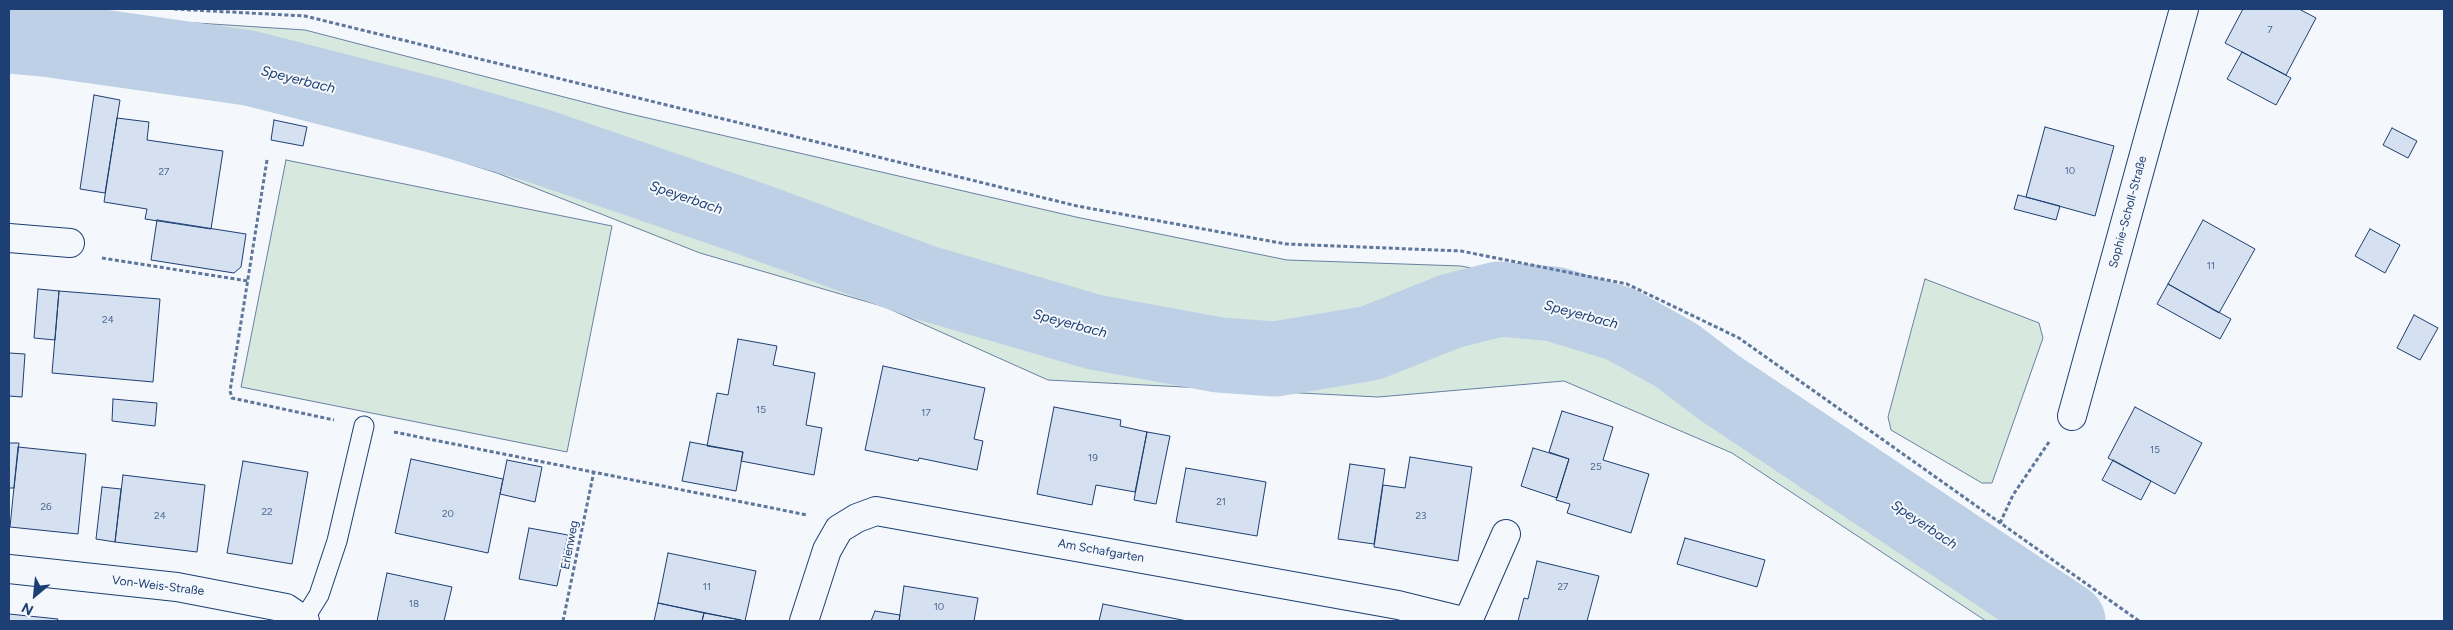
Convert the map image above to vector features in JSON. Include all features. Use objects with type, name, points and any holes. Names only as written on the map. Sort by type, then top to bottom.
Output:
[{"type":"street","name":"Sophie-Scholl-Straße","points":[[2072,416],[2184,9]]},
{"type":"street","points":[[9,238],[70,243]]},
{"type":"street","name":"Am Schafgarten","points":[[839,529],[856,518],[876,511],[901,514],[1398,605],[1462,621]]},
{"type":"street","points":[[804,621],[827,550],[839,529]]},
{"type":"street","points":[[1468,621],[1506,534]]},
{"type":"street","name":"Von-Weis-Straße","points":[[9,569],[177,587],[273,604],[286,608],[304,620]]},
{"type":"lane","name":"Von-Weis-Straße","points":[[304,620],[319,594],[334,551],[364,426]]},
{"type":"path","points":[[174,9],[305,16],[1077,206],[1286,244],[1461,251],[1627,284],[1739,338],[2139,621]]},
{"type":"path","points":[[267,160],[230,391],[232,398],[809,515],[839,529]]},
{"type":"path","points":[[70,243],[95,257],[248,280]]},
{"type":"path","points":[[2000,522],[2013,495],[2029,471],[2057,431],[2072,416]]},
{"type":"path","name":"Erlenweg","points":[[563,621],[594,471]]},
{"type":"shaded area","points":[[9,11],[305,30],[626,113],[1076,217],[1287,260],[1461,266],[1618,297],[1741,360],[2009,549],[2106,621],[1986,621],[1732,453],[1564,381],[1378,397],[1048,380],[885,307],[700,253],[497,173],[262,97],[89,63],[9,58]]},
{"type":"shaded area","points":[[286,160],[612,226],[567,452],[241,387]]},
{"type":"shaded area","points":[[1925,279],[2039,323],[2043,338],[1992,483],[1982,483],[1891,430],[1888,417]]},
{"type":"building","points":[[2243,9],[2299,9],[2316,18],[2286,75],[2225,43]]},
{"type":"building","points":[[2242,52],[2291,78],[2276,105],[2227,79]]},
{"type":"building","points":[[94,95],[120,100],[105,193],[80,189]]},
{"type":"building","points":[[117,118],[149,122],[147,140],[223,151],[211,229],[145,219],[147,209],[104,202]]},
{"type":"building","points":[[274,120],[307,127],[303,146],[271,140]]},
{"type":"building","points":[[2045,127],[2114,146],[2095,216],[2026,197]]},
{"type":"building","points":[[2392,128],[2417,141],[2408,158],[2383,145]]},
{"type":"building","points":[[2018,195],[2060,206],[2056,220],[2014,209]]},
{"type":"building","points":[[157,220],[246,234],[241,267],[234,273],[151,260]]},
{"type":"building","points":[[2203,220],[2255,249],[2219,313],[2168,284]]},
{"type":"building","points":[[2370,229],[2400,245],[2385,273],[2355,256]]},
{"type":"building","points":[[2168,284],[2231,319],[2220,339],[2157,304]]},
{"type":"building","points":[[38,289],[59,291],[55,340],[34,338]]},
{"type":"building","points":[[59,291],[160,299],[153,382],[52,373]]},
{"type":"building","points":[[2414,315],[2438,328],[2420,360],[2397,348]]},
{"type":"building","points":[[738,339],[777,346],[773,365],[815,373],[806,425],[822,428],[814,475],[741,461],[743,452],[707,446],[717,393],[728,395]]},
{"type":"building","points":[[9,353],[25,354],[22,397],[9,396]]},
{"type":"building","points":[[883,366],[985,388],[974,439],[983,441],[977,470],[919,458],[918,461],[865,450]]},
{"type":"building","points":[[113,399],[157,403],[155,426],[112,421]]},
{"type":"building","points":[[1054,407],[1121,420],[1120,426],[1147,432],[1135,492],[1096,485],[1092,505],[1037,494]]},
{"type":"building","points":[[2135,407],[2202,443],[2175,494],[2108,458]]},
{"type":"building","points":[[1562,411],[1613,427],[1603,460],[1649,474],[1631,533],[1567,513],[1570,504],[1556,500],[1569,459],[1549,452]]},
{"type":"building","points":[[1147,432],[1170,436],[1156,504],[1134,500]]},
{"type":"building","points":[[690,442],[743,452],[736,491],[682,481]]},
{"type":"building","points":[[9,443],[19,443],[14,488],[9,488]]},
{"type":"building","points":[[18,447],[86,454],[78,534],[10,527]]},
{"type":"building","points":[[1533,448],[1569,459],[1557,498],[1521,486]]},
{"type":"building","points":[[1410,457],[1472,467],[1458,561],[1374,547],[1383,485],[1405,488]]},
{"type":"building","points":[[411,459],[503,479],[488,553],[395,533]]},
{"type":"building","points":[[507,460],[542,467],[535,502],[500,494]]},
{"type":"building","points":[[2113,460],[2151,481],[2141,500],[2102,480]]},
{"type":"building","points":[[243,461],[308,472],[292,564],[227,553]]},
{"type":"building","points":[[1350,464],[1385,469],[1374,544],[1338,539]]},
{"type":"building","points":[[1186,468],[1266,482],[1257,536],[1176,522]]},
{"type":"building","points":[[123,475],[205,485],[197,552],[115,542]]},
{"type":"building","points":[[102,487],[121,489],[115,542],[96,539]]},
{"type":"building","points":[[529,528],[568,535],[557,586],[519,579]]},
{"type":"building","points":[[1685,538],[1765,560],[1757,587],[1677,564]]},
{"type":"building","points":[[668,553],[756,571],[745,621],[658,603]]},
{"type":"building","points":[[1537,561],[1599,576],[1587,621],[1518,621],[1524,598],[1528,599]]},
{"type":"building","points":[[387,573],[452,587],[444,621],[377,621]]},
{"type":"building","points":[[904,586],[978,598],[974,621],[899,621]]},
{"type":"building","points":[[658,603],[704,613],[702,621],[654,621]]},
{"type":"building","points":[[1103,604],[1187,621],[1099,621]]},
{"type":"building","points":[[875,611],[900,615],[899,621],[871,621]]},
{"type":"building","points":[[704,613],[741,620],[741,621],[702,621]]},
{"type":"building","points":[[9,614],[58,619],[57,621],[9,621]]},
{"type":"waterway","name":"Speyerbach","points":[[9,36],[52,40],[249,68],[437,116],[536,145],[749,218],[923,282],[1094,332],[1219,355],[1275,359],[1371,343],[1451,311],[1499,299],[1554,304],[1620,324],[1676,355],[1718,387],[2068,621]]}]
